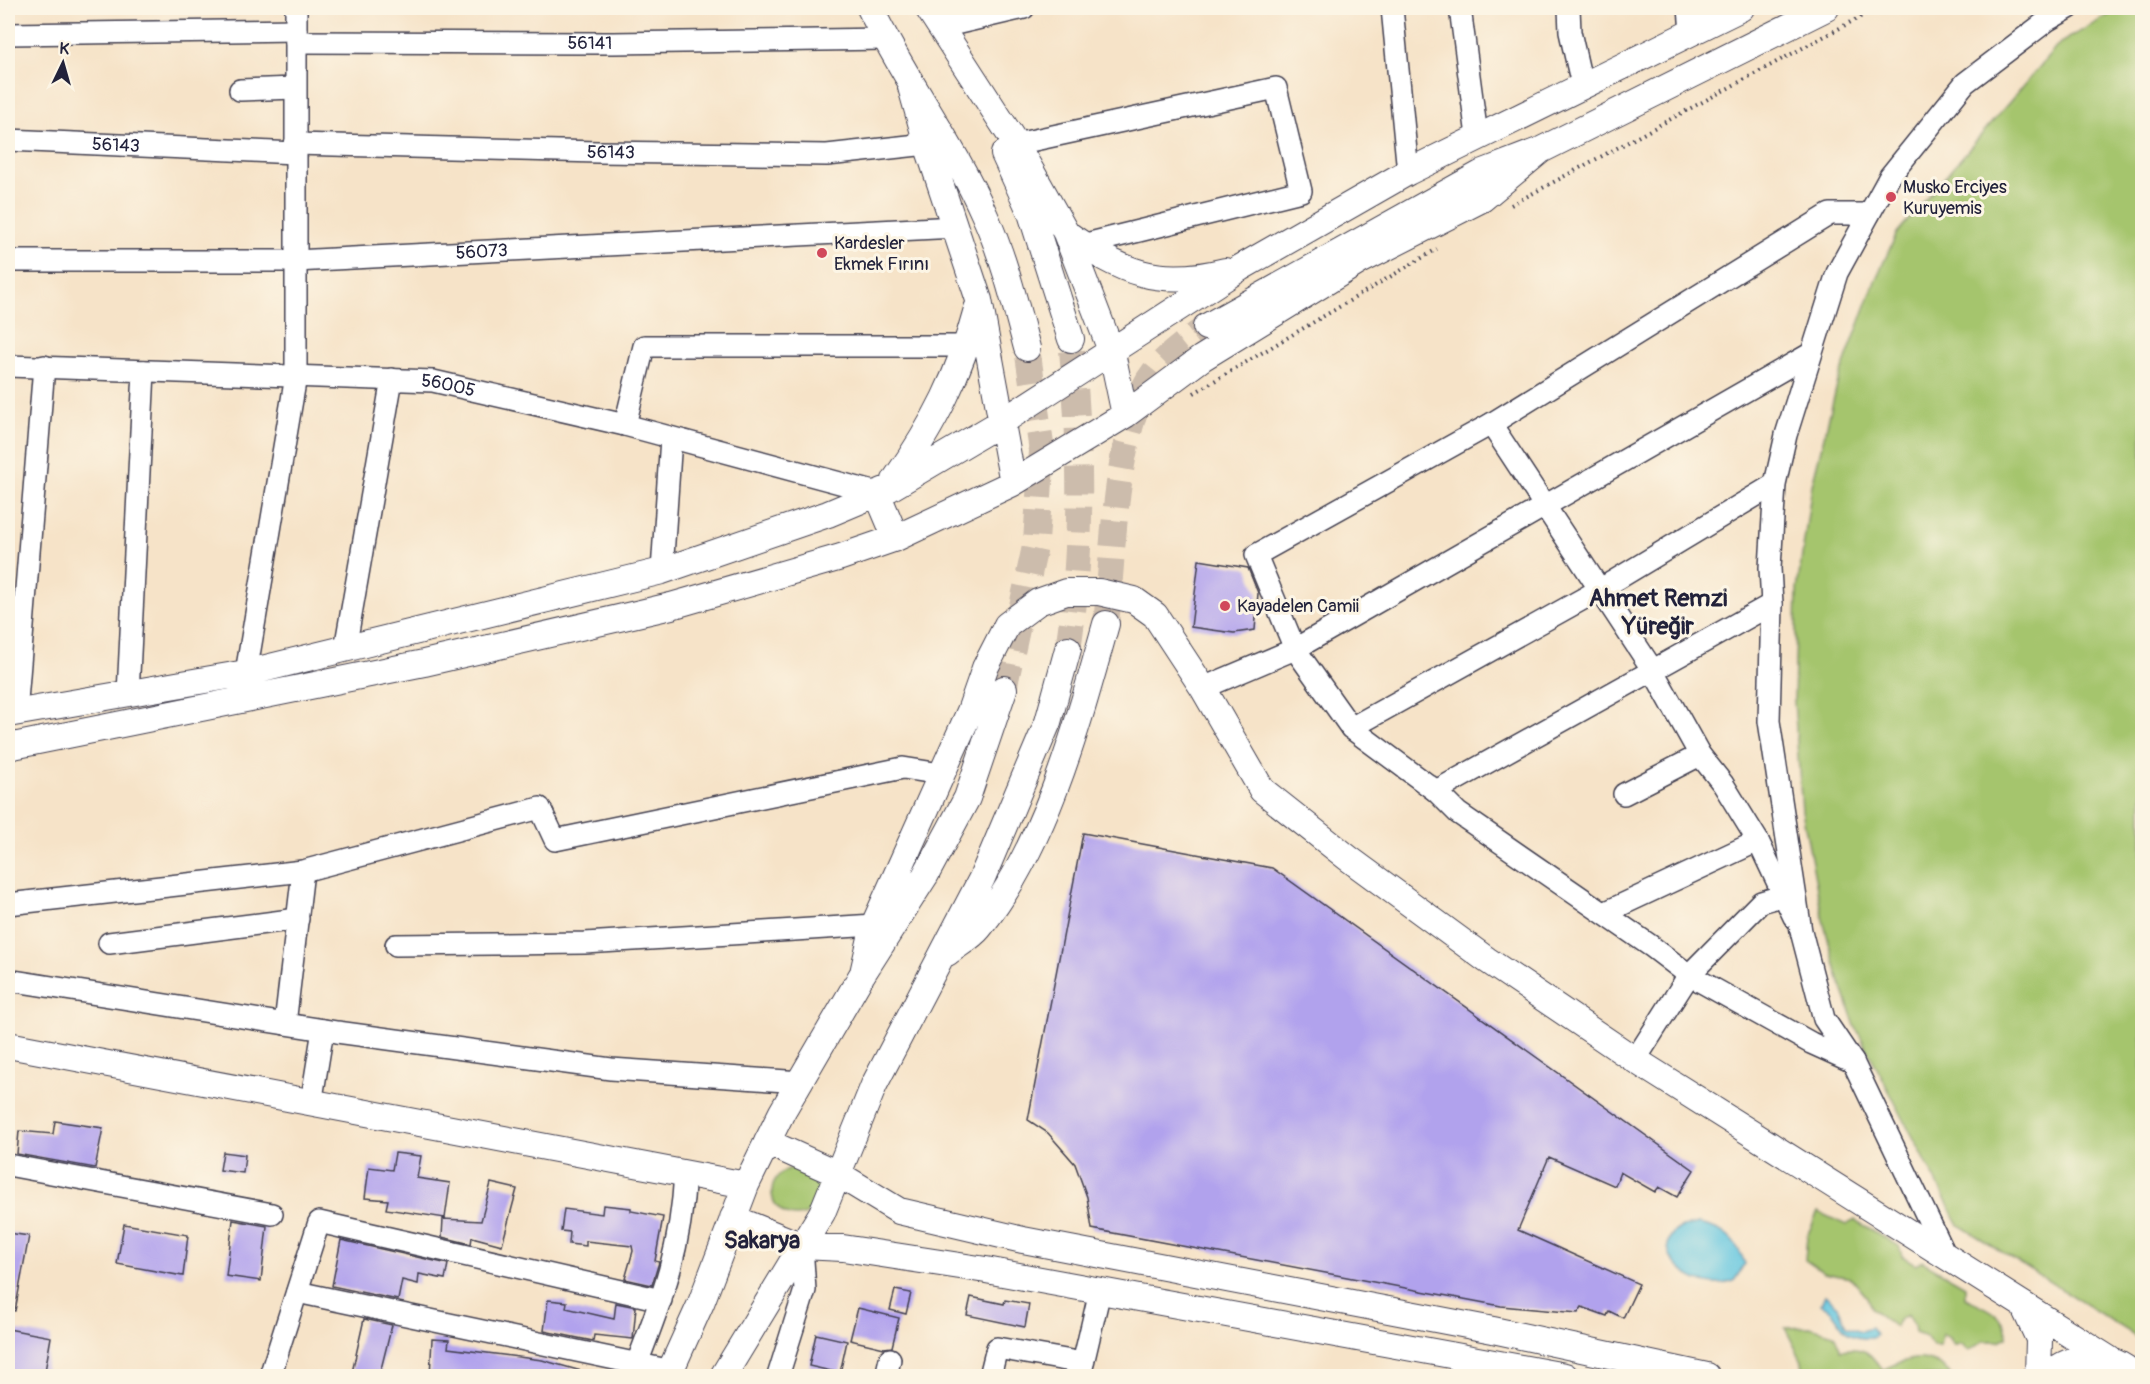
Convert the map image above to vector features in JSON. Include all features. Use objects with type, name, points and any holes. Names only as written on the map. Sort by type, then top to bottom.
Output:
[{"type":"main road","points":[[870,8],[911,87],[947,142],[986,217],[1011,288],[1027,348]]},
{"type":"main road","points":[[12,714],[246,673],[345,649],[662,571],[828,514],[884,490],[1000,423],[1240,268],[1408,172],[1582,85],[1690,20],[1741,8]]},
{"type":"main road","points":[[1206,327],[1484,172],[1541,150],[1826,8]]},
{"type":"main road","points":[[935,17],[1074,239],[1112,352],[1125,415]]},
{"type":"main road","points":[[975,80],[1031,213],[1071,339]]},
{"type":"main road","points":[[911,87],[927,144],[979,300],[1000,423],[1013,483]]},
{"type":"main road","points":[[8,747],[424,663],[671,606],[841,557],[896,538],[1013,483],[1125,415],[1202,358],[1360,261],[1482,199],[1541,150]]},
{"type":"main road","points":[[1074,239],[1125,270],[1151,277],[1196,279],[1240,268]]},
{"type":"main road","points":[[884,490],[929,432],[967,346],[979,300]]},
{"type":"main road","points":[[884,490],[896,538]]},
{"type":"main road","points":[[863,973],[874,925],[970,711],[985,668],[1007,625],[1038,602],[1066,592],[1099,592],[1134,600],[1155,615],[1203,688],[1262,790],[1348,858],[1487,960],[1635,1060],[2124,1367],[2135,1377]]},
{"type":"main road","points":[[939,958],[978,929],[1024,860],[1074,738],[1106,624]]},
{"type":"main road","points":[[723,1377],[822,1214],[874,1085],[982,878],[1044,732],[1068,650]]},
{"type":"main road","points":[[670,1374],[746,1185],[767,1142],[863,973],[925,876],[967,798],[1004,689]]},
{"type":"main road","points":[[8,1045],[746,1185]]},
{"type":"main road","points":[[767,1142],[838,1174],[899,1211],[1012,1237],[1493,1330],[1707,1377]]},
{"type":"main road","points":[[733,1218],[802,1246],[843,1248],[1100,1291],[1462,1367],[1565,1377]]},
{"type":"main road","points":[[2021,1302],[2039,1339],[2038,1377]]},
{"type":"main road","points":[[2047,1377],[2061,1365],[2076,1359],[2093,1357],[2109,1359]]},
{"type":"street","points":[[246,673],[260,602],[296,376],[296,8]]},
{"type":"street","points":[[935,17],[1024,8]]},
{"type":"street","points":[[1392,8],[1408,172]]},
{"type":"street","points":[[1460,8],[1477,136]]},
{"type":"street","points":[[1569,8],[1570,32],[1582,85]]},
{"type":"street","points":[[1944,1254],[1853,1062],[1824,1019],[1801,931],[1769,721],[1772,604],[1770,568],[1776,484],[1786,435],[1837,273],[1890,176],[1965,82],[2048,20],[2069,8]]},
{"type":"street","name":"56141","points":[[8,34],[885,39]]},
{"type":"street","points":[[240,90],[296,87]]},
{"type":"street","points":[[1016,144],[1276,88],[1301,191],[1074,239]]},
{"type":"street","name":"56143","points":[[8,140],[295,148],[827,155],[927,144]]},
{"type":"street","points":[[1853,1062],[1811,1043],[1689,975],[1604,913],[1458,813],[1436,791],[1351,729],[1295,649],[1256,555],[1491,424],[1830,214],[1869,214]]},
{"type":"street","name":"56073","points":[[8,261],[295,261],[956,227]]},
{"type":"street","points":[[625,425],[644,346],[967,346]]},
{"type":"street","points":[[1203,688],[1295,649],[1810,354]]},
{"type":"street","name":"56005","points":[[8,366],[433,381],[625,425],[884,490]]},
{"type":"street","points":[[12,714],[15,632],[44,366]]},
{"type":"street","points":[[128,694],[144,371]]},
{"type":"street","points":[[345,649],[392,379]]},
{"type":"street","points":[[1491,424],[1652,669],[1700,755],[1723,784],[1758,841],[1782,896],[1801,931]]},
{"type":"street","points":[[662,571],[671,438]]},
{"type":"street","points":[[1351,729],[1599,590],[1776,484]]},
{"type":"street","points":[[1436,791],[1772,604]]},
{"type":"street","points":[[1624,794],[1700,755]]},
{"type":"street","points":[[8,904],[303,871],[540,808],[555,840],[903,768],[941,774]]},
{"type":"street","points":[[1604,913],[1758,841]]},
{"type":"street","points":[[285,1024],[303,871]]},
{"type":"street","points":[[1635,1060],[1689,975],[1761,902],[1782,896]]},
{"type":"street","points":[[109,943],[297,919]]},
{"type":"street","points":[[396,945],[585,943],[874,925]]},
{"type":"street","points":[[8,981],[324,1030],[611,1069],[801,1082]]},
{"type":"street","points":[[311,1104],[324,1030]]},
{"type":"street","points":[[8,1165],[273,1214]]},
{"type":"street","points":[[637,1364],[661,1300],[676,1251],[685,1173]]},
{"type":"street","points":[[270,1377],[319,1222],[661,1300]]},
{"type":"street","points":[[778,1377],[805,1290],[802,1246]]},
{"type":"street","points":[[990,1377],[997,1348],[1082,1370],[1100,1291]]},
{"type":"street","points":[[297,1292],[637,1364],[670,1374]]},
{"type":"path","points":[[1502,211],[1877,8]]},
{"type":"path","points":[[1194,394],[1443,246]]},
{"type":"green space","points":[[2121,8],[2142,8],[2142,1340],[1959,1225],[1855,1026],[1837,973],[1823,920],[1802,811],[1794,701],[1797,590],[1812,485],[1838,381],[1875,281],[1897,233],[2060,43]]},
{"type":"green space","points":[[791,1168],[801,1168],[816,1178],[820,1192],[816,1206],[810,1212],[801,1216],[791,1216],[776,1206],[772,1197],[772,1187],[782,1172]]},
{"type":"green space","points":[[1818,1212],[1846,1225],[1855,1220],[1899,1246],[1902,1256],[1915,1264],[1922,1261],[1965,1286],[1965,1298],[1999,1317],[2006,1329],[2007,1337],[1999,1341],[1983,1341],[1969,1351],[1961,1343],[1954,1346],[1950,1338],[1942,1334],[1940,1346],[1933,1346],[1926,1337],[1915,1333],[1914,1325],[1908,1315],[1900,1319],[1895,1327],[1871,1308],[1867,1297],[1851,1278],[1824,1273],[1805,1260],[1807,1236]]},
{"type":"green space","points":[[1810,1327],[1834,1334],[1841,1350],[1855,1349],[1866,1352],[1882,1370],[1910,1359],[1919,1359],[1936,1363],[1953,1376],[1804,1376],[1802,1361],[1785,1328]]},
{"type":"water","points":[[1698,1224],[1722,1232],[1738,1248],[1745,1264],[1734,1281],[1719,1284],[1704,1282],[1679,1268],[1671,1257],[1668,1247],[1671,1236],[1680,1228]]},
{"type":"water","points":[[1825,1295],[1838,1306],[1846,1326],[1861,1331],[1871,1328],[1876,1335],[1872,1338],[1852,1336],[1834,1314],[1821,1304]]},
{"type":"building","name":"Kayadelen Camii","points":[[1199,560],[1248,568],[1258,593],[1255,630],[1234,633],[1191,627]]},
{"type":"building","points":[[1083,833],[1272,868],[1694,1170],[1677,1197],[1659,1187],[1655,1192],[1620,1172],[1615,1186],[1549,1157],[1518,1230],[1639,1284],[1623,1318],[1609,1311],[1607,1316],[1582,1307],[1578,1313],[1501,1306],[1092,1229],[1087,1197],[1075,1164],[1048,1133],[1028,1120]]},
{"type":"building","points":[[55,1121],[103,1128],[95,1168],[17,1154],[19,1131],[53,1134]]},
{"type":"building","points":[[223,1152],[245,1155],[243,1173],[220,1170]]},
{"type":"building","points":[[395,1153],[421,1156],[417,1178],[450,1183],[445,1218],[386,1209],[388,1200],[365,1198],[369,1167],[392,1170]]},
{"type":"building","points":[[491,1183],[517,1189],[502,1245],[472,1237],[471,1244],[442,1237],[443,1219],[481,1221]]},
{"type":"building","points":[[603,1205],[631,1208],[631,1211],[663,1217],[655,1261],[659,1262],[652,1285],[625,1279],[633,1251],[632,1246],[586,1241],[586,1246],[569,1244],[570,1232],[561,1231],[564,1209],[602,1214]]},
{"type":"building","points":[[233,1220],[267,1226],[261,1281],[226,1276]]},
{"type":"building","points":[[124,1224],[188,1235],[183,1276],[117,1264]]},
{"type":"building","points":[[8,1233],[29,1236],[15,1311],[8,1310]]},
{"type":"building","points":[[341,1240],[448,1264],[445,1279],[419,1274],[418,1284],[402,1280],[398,1300],[332,1286]]},
{"type":"building","points":[[895,1290],[911,1293],[906,1314],[890,1310]]},
{"type":"building","points":[[971,1297],[1004,1304],[1005,1300],[1029,1304],[1025,1327],[967,1315]]},
{"type":"building","points":[[548,1300],[567,1302],[566,1308],[614,1319],[616,1303],[636,1307],[633,1339],[594,1335],[593,1341],[544,1331]]},
{"type":"building","points":[[858,1308],[899,1318],[892,1347],[884,1348],[850,1340]]},
{"type":"building","points":[[364,1319],[392,1325],[379,1377],[351,1377]]},
{"type":"building","points":[[8,1329],[51,1337],[44,1377],[8,1377]]},
{"type":"building","points":[[816,1334],[847,1341],[840,1373],[809,1366]]},
{"type":"building","points":[[432,1339],[449,1340],[448,1348],[542,1360],[585,1372],[584,1377],[430,1376]]},
{"type":"tunnel","points":[[1106,624],[1120,473],[1134,415],[1144,388],[1156,370],[1171,354],[1206,327]]},
{"type":"tunnel","points":[[1068,649],[1079,533],[1079,456],[1071,339]]},
{"type":"tunnel","points":[[1004,689],[1036,542],[1042,451],[1027,348]]},
{"type":"place","name":"Musko Erciyes Kuruyemis","points":[[1891,197]]},
{"type":"place","name":"Kardesler Ekmek Fırını","points":[[822,253]]},
{"type":"place","name":"Kayadelen Camii","points":[[1225,606]]},
{"type":"district","name":"Ahmet Remzi Yüreğir","points":[[1658,612]]},
{"type":"district","name":"Sakarya","points":[[762,1240]]}]
